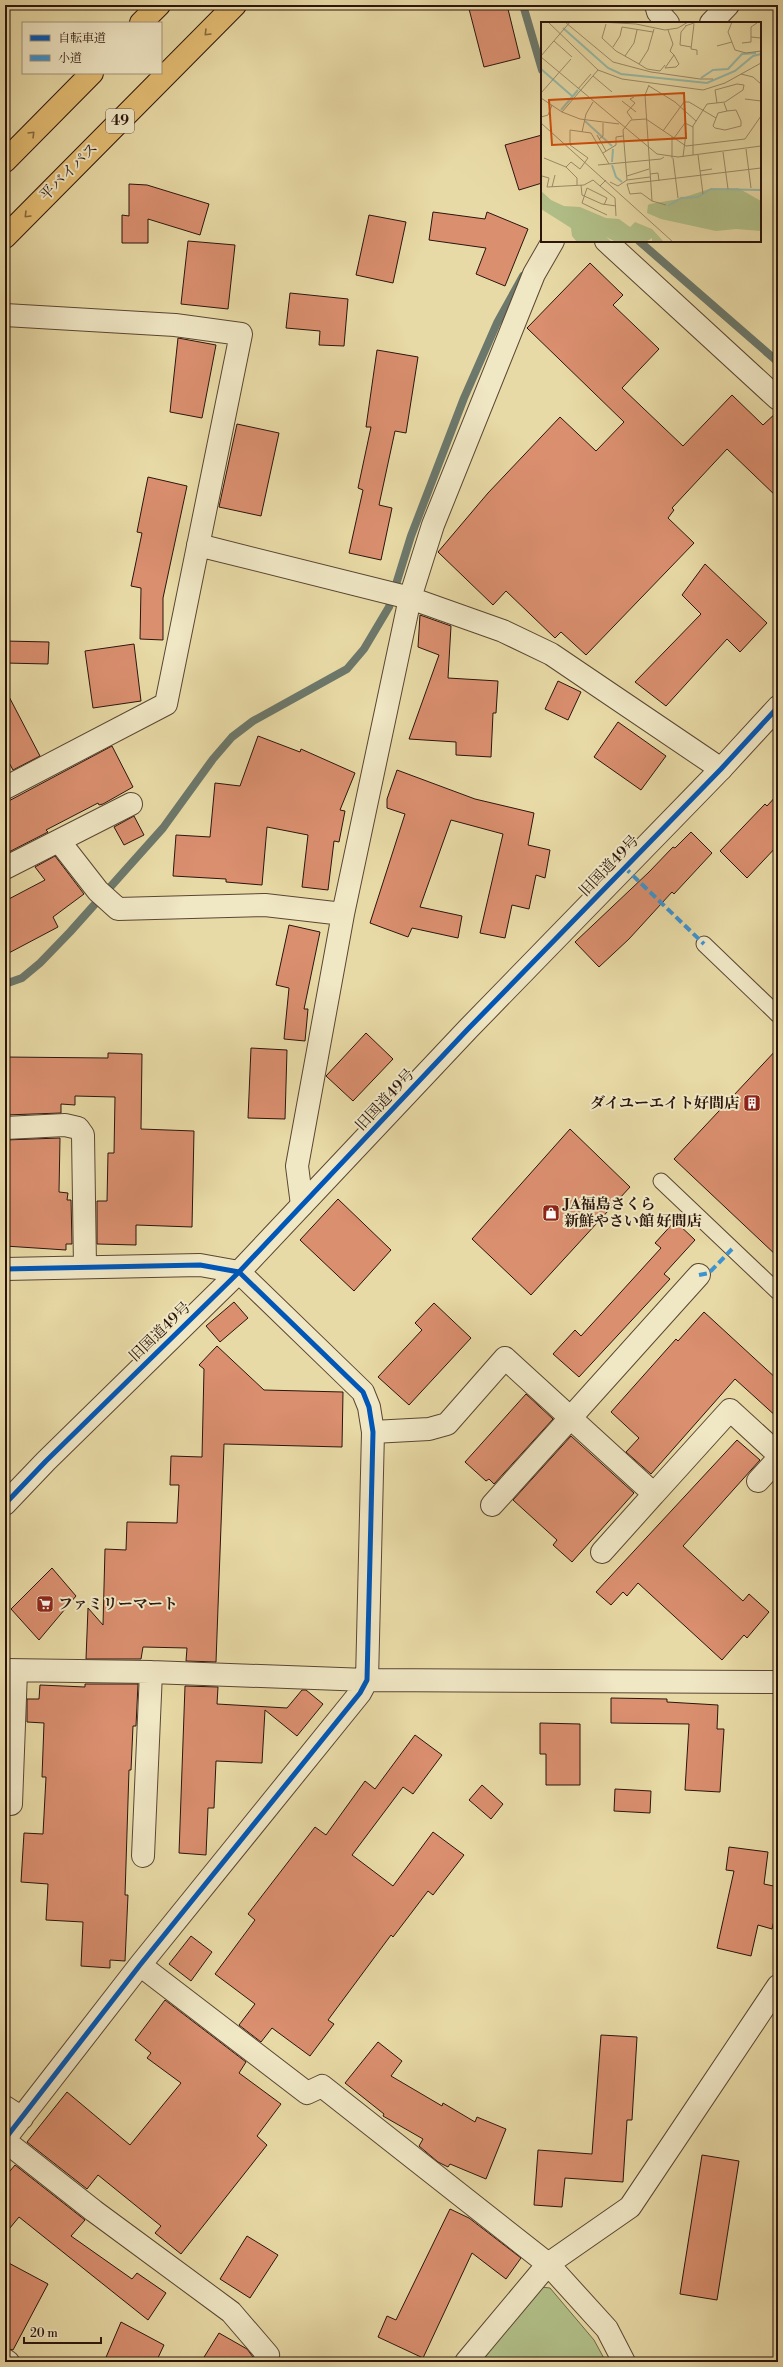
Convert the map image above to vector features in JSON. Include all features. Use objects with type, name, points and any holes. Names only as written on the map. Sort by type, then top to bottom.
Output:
[{"type":"highway","points":[[142,22],[159,5]]},
{"type":"highway","name":"平バイパス","points":[[5,237],[235,5]]},
{"type":"highway","points":[[5,161],[91,74]]},
{"type":"street","points":[[712,22],[728,5]]},
{"type":"street","points":[[302,1205],[297,1166],[400,595],[432,525],[534,274],[552,242]]},
{"type":"street","points":[[607,242],[778,399]]},
{"type":"street","points":[[5,315],[175,325],[241,334],[166,704],[5,788]]},
{"type":"street","points":[[198,545],[400,595],[503,631],[551,654],[721,769]]},
{"type":"street","name":"旧国道49号","points":[[5,1504],[46,1461],[239,1272],[484,1012],[721,769],[778,707]]},
{"type":"street","points":[[5,868],[131,804]]},
{"type":"street","points":[[60,840],[105,898],[118,910],[126,911],[265,904],[343,914]]},
{"type":"street","points":[[5,1128],[65,1125],[78,1128],[83,1135],[85,1266]]},
{"type":"street","points":[[5,1269],[85,1266],[200,1265],[239,1272],[363,1392],[369,1407],[373,1432],[367,1680],[360,1693],[140,1965],[13,2112],[5,2140],[94,2211],[231,2312],[268,2355],[264,2362]]},
{"type":"street","points":[[492,1505],[699,1275]]},
{"type":"street","points":[[373,1432],[429,1429],[447,1424],[505,1358],[654,1494]]},
{"type":"street","points":[[602,1552],[730,1410],[778,1454]]},
{"type":"street","points":[[758,1481],[778,1459]]},
{"type":"street","points":[[11,1804],[10,1670],[151,1672],[367,1680],[778,1682]]},
{"type":"street","points":[[143,1856],[151,1672]]},
{"type":"street","points":[[140,1965],[307,2093],[322,2086],[548,2264],[607,2329],[624,2362]]},
{"type":"street","points":[[466,2362],[548,2264],[630,2207],[778,1986]]},
{"type":"lane","points":[[704,944],[778,1015]]},
{"type":"lane","points":[[661,1181],[778,1292]]},
{"type":"green space","points":[[541,2287],[550,2288],[594,2340],[606,2362],[480,2362]]},
{"type":"building","points":[[468,5],[507,5],[520,58],[484,67]]},
{"type":"building","points":[[541,135],[541,183],[519,190],[505,145]]},
{"type":"building","points":[[129,184],[147,185],[209,204],[200,235],[148,219],[148,243],[122,243],[122,215],[129,216]]},
{"type":"building","points":[[433,212],[485,219],[487,212],[528,229],[505,286],[476,274],[486,248],[429,240]]},
{"type":"building","points":[[369,215],[406,222],[393,283],[356,275]]},
{"type":"building","points":[[188,241],[235,245],[228,309],[181,304]]},
{"type":"building","points":[[590,263],[623,295],[613,305],[659,349],[622,388],[683,446],[732,395],[763,425],[778,411],[778,498],[727,449],[672,508],[674,510],[668,518],[694,543],[586,655],[561,632],[555,638],[506,591],[493,605],[438,552],[488,493],[560,417],[596,451],[624,422],[527,328]]},
{"type":"building","points":[[290,293],[348,299],[344,346],[319,345],[320,331],[286,328]]},
{"type":"building","points":[[178,338],[216,345],[202,418],[170,412]]},
{"type":"building","points":[[377,350],[418,357],[406,433],[395,431],[379,505],[392,508],[381,560],[349,553],[363,490],[358,488],[371,427],[366,427]]},
{"type":"building","points":[[237,424],[279,433],[261,516],[219,507]]},
{"type":"building","points":[[148,477],[187,486],[163,598],[163,640],[140,639],[141,588],[131,586],[142,533],[137,532]]},
{"type":"building","points":[[705,564],[767,623],[740,652],[727,639],[666,706],[635,682],[701,614],[682,595]]},
{"type":"building","points":[[420,615],[451,626],[448,678],[498,681],[496,713],[493,713],[491,757],[456,755],[456,742],[409,739],[439,655],[418,647]]},
{"type":"building","points":[[5,641],[49,642],[48,664],[5,663]]},
{"type":"building","points":[[134,644],[141,701],[93,708],[85,651]]},
{"type":"building","points":[[558,681],[581,692],[568,720],[545,709]]},
{"type":"building","points":[[5,689],[40,756],[13,770],[5,755]]},
{"type":"building","points":[[618,722],[666,756],[641,790],[594,757]]},
{"type":"building","points":[[258,736],[300,752],[301,749],[355,773],[340,810],[345,811],[339,842],[334,841],[328,890],[302,887],[308,835],[267,827],[262,885],[226,882],[226,879],[173,876],[176,835],[210,837],[215,783],[240,786]]},
{"type":"building","points":[[112,746],[133,787],[103,804],[99,805],[98,803],[46,830],[48,832],[5,854],[5,803]]},
{"type":"building","points":[[397,770],[475,799],[534,813],[528,845],[550,850],[545,878],[536,875],[529,909],[512,905],[505,938],[480,933],[503,834],[451,820],[420,907],[462,916],[458,938],[412,928],[408,937],[370,923],[405,814],[387,808],[387,799]]},
{"type":"building","points":[[778,794],[778,845],[747,878],[720,851],[765,804],[767,806]]},
{"type":"building","points":[[134,816],[144,835],[124,845],[114,827]]},
{"type":"building","points":[[691,832],[712,853],[674,894],[672,892],[629,939],[599,967],[575,942],[649,872],[673,847],[675,848]]},
{"type":"building","points":[[55,856],[84,894],[53,917],[58,927],[5,955],[5,901],[45,880],[35,867]]},
{"type":"building","points":[[289,925],[320,932],[304,1009],[308,1009],[305,1041],[284,1039],[289,988],[276,985]]},
{"type":"building","points":[[366,1033],[393,1059],[353,1101],[326,1076]]},
{"type":"building","points":[[251,1048],[287,1050],[285,1119],[248,1118]]},
{"type":"building","name":"ダイユーエイト好間店","points":[[778,1048],[778,1257],[674,1159]]},
{"type":"building","points":[[108,1053],[142,1054],[141,1129],[194,1131],[192,1227],[136,1225],[136,1245],[97,1244],[97,1201],[107,1201],[108,1153],[114,1153],[115,1097],[75,1096],[75,1105],[61,1104],[61,1113],[5,1115],[5,1057],[108,1058]]},
{"type":"building","name":"JA福島さくら 新鮮やさい館 好間店","points":[[570,1129],[630,1187],[531,1295],[472,1239]]},
{"type":"building","points":[[60,1138],[59,1192],[68,1193],[67,1200],[71,1200],[72,1244],[66,1244],[66,1250],[5,1246],[5,1140]]},
{"type":"building","points":[[338,1199],[391,1250],[354,1291],[300,1240]]},
{"type":"building","points":[[675,1221],[695,1240],[664,1274],[670,1279],[579,1377],[553,1354],[575,1330],[581,1336],[661,1248],[655,1243]]},
{"type":"building","points":[[234,1302],[248,1318],[220,1342],[206,1326]]},
{"type":"building","points":[[434,1303],[471,1338],[409,1405],[378,1377],[422,1330],[415,1323]]},
{"type":"building","points":[[704,1312],[778,1380],[778,1418],[735,1379],[651,1474],[626,1452],[639,1438],[611,1412],[676,1339],[678,1341]]},
{"type":"building","points":[[217,1346],[264,1390],[343,1392],[342,1447],[224,1444],[216,1662],[186,1661],[187,1648],[143,1647],[141,1659],[86,1659],[88,1608],[103,1625],[105,1549],[126,1550],[127,1522],[177,1523],[179,1485],[170,1485],[171,1456],[202,1457],[204,1369],[199,1365]]},
{"type":"building","points":[[526,1394],[553,1419],[494,1484],[489,1479],[486,1481],[465,1462]]},
{"type":"building","points":[[571,1436],[634,1493],[572,1562],[553,1545],[557,1540],[513,1500]]},
{"type":"building","points":[[737,1440],[760,1460],[683,1546],[743,1601],[749,1594],[769,1612],[747,1638],[744,1635],[722,1660],[638,1583],[627,1596],[623,1592],[611,1605],[596,1592]]},
{"type":"building","name":"ファミリーマート","points":[[52,1568],[76,1596],[39,1640],[11,1609]]},
{"type":"building","points":[[85,1684],[138,1684],[136,1726],[133,1726],[131,1770],[129,1770],[125,1895],[128,1895],[125,1961],[110,1960],[110,1968],[81,1966],[83,1922],[46,1920],[48,1884],[21,1882],[24,1833],[43,1834],[46,1777],[42,1777],[44,1723],[27,1722],[27,1699],[39,1699],[40,1685],[85,1687]]},
{"type":"building","points":[[185,1686],[218,1687],[217,1704],[287,1708],[302,1690],[306,1690],[323,1704],[297,1736],[265,1710],[262,1763],[216,1761],[214,1808],[208,1808],[206,1855],[179,1853]]},
{"type":"building","points":[[611,1698],[667,1699],[667,1702],[718,1705],[717,1729],[724,1729],[720,1792],[685,1790],[689,1724],[611,1723]]},
{"type":"building","points":[[540,1723],[580,1724],[580,1785],[546,1785],[546,1754],[540,1754]]},
{"type":"building","points":[[415,1735],[442,1755],[413,1794],[403,1787],[352,1855],[393,1886],[433,1832],[464,1855],[433,1895],[428,1891],[393,1937],[391,1935],[328,2020],[334,2024],[310,2056],[272,2028],[261,2042],[239,2025],[255,2004],[215,1974],[255,1920],[248,1914],[315,1827],[326,1835],[365,1781],[375,1789]]},
{"type":"building","points":[[482,1785],[503,1804],[491,1819],[469,1800]]},
{"type":"building","points":[[615,1789],[651,1791],[650,1813],[614,1811]]},
{"type":"building","points":[[729,1847],[768,1852],[764,1884],[778,1887],[778,1903],[772,1929],[758,1925],[751,1956],[717,1948],[734,1871],[726,1870]]},
{"type":"building","points":[[191,1936],[212,1952],[191,1981],[169,1964]]},
{"type":"building","points":[[165,2000],[246,2062],[239,2073],[281,2104],[257,2136],[267,2145],[181,2254],[155,2233],[161,2226],[98,2175],[87,2189],[27,2142],[67,2092],[130,2145],[181,2083],[147,2058],[151,2053],[135,2040]]},
{"type":"building","points":[[601,2035],[637,2037],[632,2120],[627,2120],[623,2182],[565,2178],[562,2207],[534,2205],[538,2150],[592,2154]]},
{"type":"building","points":[[378,2042],[402,2061],[391,2076],[442,2106],[443,2103],[475,2122],[477,2117],[506,2129],[486,2179],[450,2164],[448,2167],[438,2162],[419,2146],[423,2139],[383,2116],[384,2114],[345,2083]]},
{"type":"building","points":[[702,2155],[739,2161],[717,2300],[680,2294]]},
{"type":"building","points":[[15,2165],[85,2220],[71,2236],[132,2279],[137,2273],[166,2293],[148,2320],[19,2217],[5,2234],[5,2177]]},
{"type":"building","points":[[450,2209],[469,2218],[521,2258],[506,2279],[472,2253],[423,2358],[378,2337],[387,2316],[396,2320]]},
{"type":"building","points":[[247,2236],[278,2255],[250,2298],[220,2279]]},
{"type":"building","points":[[5,2261],[48,2284],[13,2350],[5,2348]]},
{"type":"building","points":[[121,2322],[164,2345],[156,2362],[104,2362]]},
{"type":"building","points":[[219,2333],[247,2349],[253,2357],[252,2362],[201,2362]]},
{"type":"waterway","points":[[523,5],[541,67]]},
{"type":"waterway","points":[[654,22],[673,5]]},
{"type":"waterway","points":[[640,242],[778,362]]},
{"type":"waterway","points":[[5,984],[22,978],[40,963],[70,932],[163,828],[213,759],[232,737],[253,721],[347,669],[364,649],[389,607],[411,536],[464,398],[497,323],[523,276]]},
{"type":"marked path","points":[[624,867],[704,944]]},
{"type":"marked path","points":[[699,1275],[709,1273],[732,1249]]},
{"type":"cycle path","points":[[5,1504],[46,1461],[239,1272],[468,1029],[721,769],[778,707]]},
{"type":"cycle path","points":[[5,1269],[200,1265],[239,1272],[363,1392],[369,1407],[373,1432],[367,1680],[360,1693],[140,1965],[5,2139]]},
{"type":"place","name":"ダイユーエイト好間店","points":[[752,1103]]},
{"type":"place","name":"JA福島さくら 新鮮やさい館 好間店","points":[[551,1213]]},
{"type":"place","name":"ファミリーマート","points":[[45,1604]]}]
